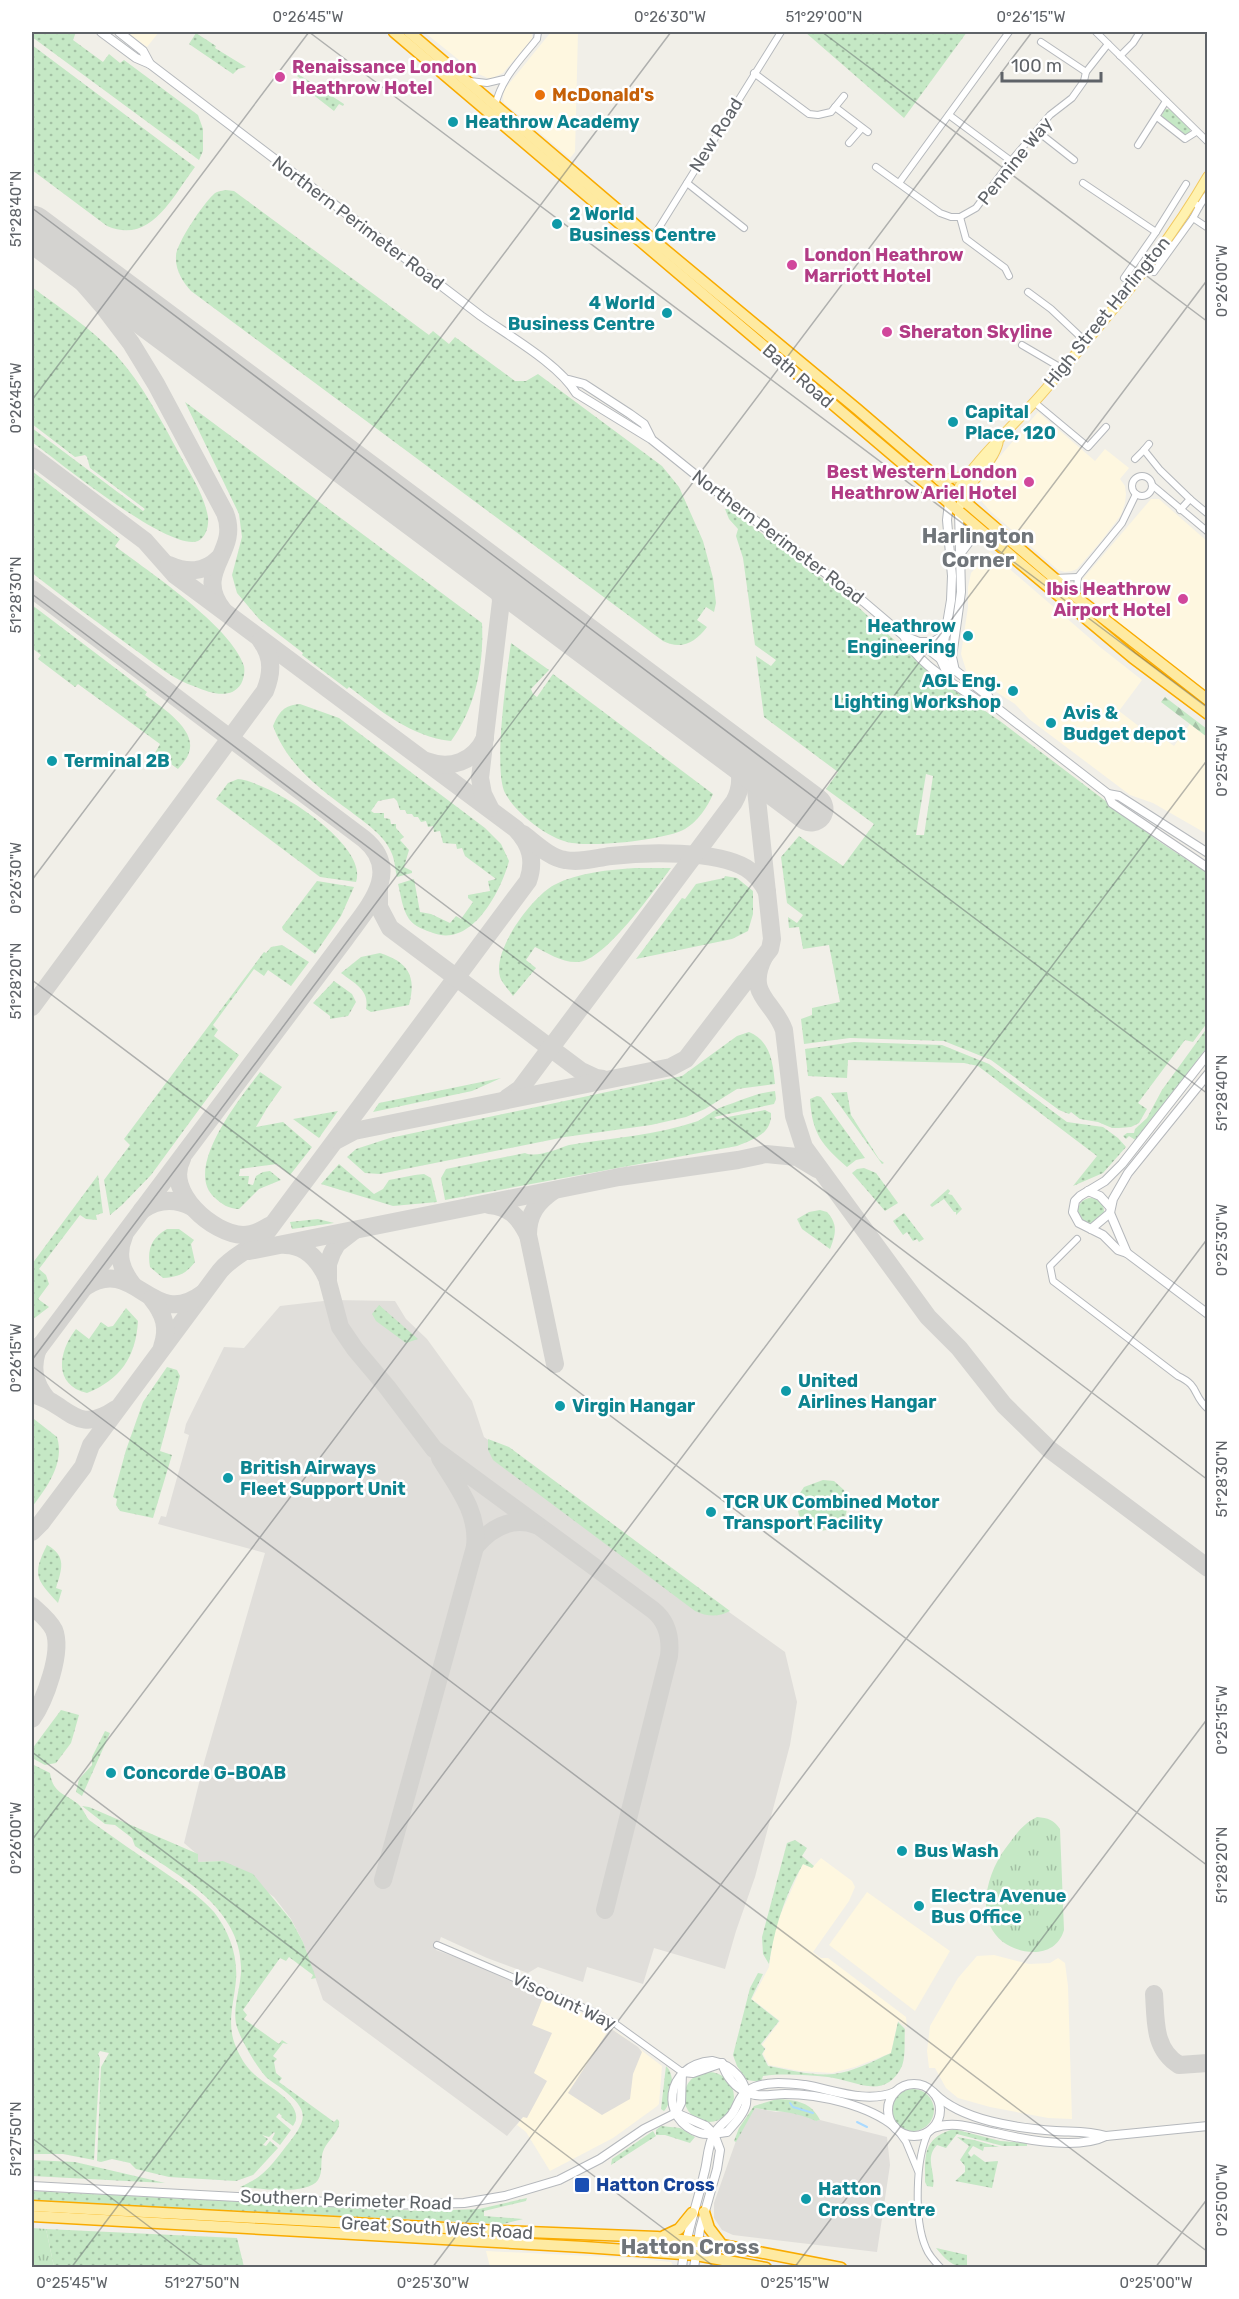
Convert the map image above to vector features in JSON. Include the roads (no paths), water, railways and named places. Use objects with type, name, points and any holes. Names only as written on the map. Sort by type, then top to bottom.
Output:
[{"type":"highway","name":"Bath Road","points":[[394,32],[956,499],[1208,700]]},
{"type":"highway","name":"Bath Road","points":[[409,32],[939,480],[956,499],[958,511],[988,537],[1133,657],[1208,714]]},
{"type":"highway","name":"Great South West Road","points":[[32,2206],[502,2231],[686,2236],[805,2264],[840,2268]]},
{"type":"highway","points":[[704,2212],[709,2228],[722,2245]]},
{"type":"highway","points":[[657,2237],[676,2230],[687,2221],[692,2213]]},
{"type":"highway","name":"Great South West Road","points":[[32,2216],[683,2254],[695,2262],[766,2268]]},
{"type":"main road","name":"High Street Harlington","points":[[956,499],[987,451],[998,443],[1063,369],[1148,267],[1185,211],[1196,204],[1208,176]]},
{"type":"main road","name":"High Street Harlington","points":[[956,499],[995,454],[998,443]]},
{"type":"main road","points":[[939,480],[969,476]]},
{"type":"street","name":"Northern Perimeter Road","points":[[101,32],[136,58],[150,64],[471,309],[569,380],[584,384],[644,424],[651,439]]},
{"type":"street","name":"Northern Perimeter Road","points":[[118,32],[143,51],[150,64]]},
{"type":"street","points":[[495,106],[504,79],[537,39],[538,32]]},
{"type":"street","name":"New Road","points":[[652,239],[781,32]]},
{"type":"street","points":[[899,183],[1009,32]]},
{"type":"street","points":[[1096,32],[1208,142]]},
{"type":"street","points":[[1120,56],[1140,32]]},
{"type":"street","points":[[1041,42],[1086,72]]},
{"type":"street","name":"Pennine Way","points":[[876,167],[940,213],[960,217],[980,205],[1011,161],[1050,115],[1072,98],[1084,81],[1086,72],[1108,44]]},
{"type":"street","points":[[754,74],[809,114],[818,115],[831,112],[844,96]]},
{"type":"street","points":[[466,81],[487,83],[504,79]]},
{"type":"street","points":[[1138,145],[1166,101]]},
{"type":"street","points":[[835,107],[868,132]]},
{"type":"street","points":[[949,116],[1011,161]]},
{"type":"street","points":[[1156,117],[1185,139],[1196,132]]},
{"type":"street","points":[[849,143],[862,128]]},
{"type":"street","points":[[1037,131],[1074,160]]},
{"type":"street","points":[[687,183],[721,205],[744,228]]},
{"type":"street","points":[[1083,183],[1156,232]]},
{"type":"street","points":[[1137,279],[1126,275],[1186,184]]},
{"type":"street","points":[[1148,267],[1154,272],[1193,218],[1196,204],[1206,196]]},
{"type":"street","points":[[1174,204],[1185,211]]},
{"type":"street","points":[[960,217],[966,239],[1005,268],[1009,276]]},
{"type":"street","points":[[1193,218],[1207,231]]},
{"type":"street","points":[[1028,292],[1051,309],[1086,342]]},
{"type":"street","points":[[1022,345],[1063,369]]},
{"type":"street","name":"Northern Perimeter Road","points":[[569,380],[581,397],[651,439],[712,488],[864,602],[904,636],[919,642],[988,696],[993,705],[1108,794],[1119,796],[1208,853]]},
{"type":"street","points":[[1034,402],[1088,447],[1106,427]]},
{"type":"street","points":[[1135,459],[1149,444]]},
{"type":"street","points":[[1144,450],[1160,470],[1208,514]]},
{"type":"street","points":[[1076,597],[1078,577],[1122,524],[1136,494],[1132,485],[1137,477],[1146,477],[1180,510],[1208,532]]},
{"type":"street","points":[[1136,494],[1145,495],[1150,491],[1152,485]]},
{"type":"street","points":[[950,680],[941,660],[952,576],[947,520],[956,499]]},
{"type":"street","points":[[1180,510],[1190,499]]},
{"type":"street","points":[[955,671],[952,657],[961,592],[958,511]]},
{"type":"street","points":[[960,554],[972,538],[988,537]]},
{"type":"street","points":[[1054,578],[1078,577]]},
{"type":"street","points":[[919,642],[933,642],[946,634]]},
{"type":"street","name":"Northern Perimeter Road","points":[[904,636],[911,650],[928,665],[983,704],[993,705]]},
{"type":"street","points":[[928,665],[941,660],[954,644]]},
{"type":"street","name":"Northern Perimeter Road","points":[[1108,794],[1112,803],[1208,868]]},
{"type":"street","points":[[1208,1054],[1130,1156],[1105,1181],[1075,1201],[1073,1212],[1078,1223],[1107,1238],[1118,1250],[1127,1253],[1208,1314]]},
{"type":"street","points":[[1091,1229],[1110,1210],[1128,1173],[1208,1074]]},
{"type":"street","points":[[1088,1191],[1100,1196],[1110,1210],[1127,1253]]},
{"type":"street","points":[[1077,1239],[1050,1266],[1056,1285],[1178,1376],[1190,1382],[1208,1409]]},
{"type":"street","name":"Viscount Way","points":[[437,1945],[596,2013],[617,2025],[682,2072]]},
{"type":"street","points":[[695,2262],[704,2212],[720,2158],[719,2143],[714,2134],[706,2126],[676,2113],[681,2103],[682,2072],[692,2065],[703,2062],[722,2063],[726,2074],[735,2086],[745,2092],[758,2096],[793,2094],[833,2101],[872,2113],[911,2136],[918,2136],[957,2123],[997,2134],[1055,2142],[1096,2142],[1106,2136]]},
{"type":"street","points":[[745,2092],[756,2086],[784,2083],[870,2097],[887,2095],[905,2085],[918,2084],[954,2109],[1002,2123],[1056,2131],[1093,2132],[1106,2136],[1208,2126]]},
{"type":"street","points":[[714,2134],[728,2132],[734,2124],[746,2105],[745,2092]]},
{"type":"street","points":[[895,2092],[888,2111],[906,2142],[918,2171]]},
{"type":"street","points":[[934,2093],[940,2104],[940,2111],[922,2147],[918,2171],[920,2216],[924,2240],[940,2268]]},
{"type":"street","name":"Southern Perimeter Road","points":[[32,2186],[385,2205],[472,2202],[512,2195],[559,2180],[600,2158],[644,2129],[676,2113]]},
{"type":"street","points":[[682,2268],[686,2236],[704,2177],[709,2145],[714,2134]]},
{"type":"waterway","points":[[790,2103],[793,2107],[813,2113]]},
{"type":"waterway","points":[[857,2122],[867,2127]]},
{"type":"place","name":"Renaissance London Heathrow Hotel","points":[[280,77]]},
{"type":"place","name":"McDonald's","points":[[540,95]]},
{"type":"place","name":"Heathrow Academy","points":[[453,122]]},
{"type":"place","name":"2 World Business Centre","points":[[557,224]]},
{"type":"place","name":"London Heathrow Marriott Hotel","points":[[792,265]]},
{"type":"place","name":"4 World Business Centre","points":[[667,313]]},
{"type":"place","name":"Sheraton Skyline","points":[[887,332]]},
{"type":"place","name":"Capital Place, 120","points":[[953,422]]},
{"type":"place","name":"Best Western London Heathrow Ariel Hotel","points":[[1029,482]]},
{"type":"place","name":"Ibis Heathrow Airport Hotel","points":[[1183,599]]},
{"type":"place","name":"Heathrow Engineering","points":[[968,636]]},
{"type":"place","name":"AGL Eng. Lighting Workshop","points":[[1013,691]]},
{"type":"place","name":"Avis & Budget depot","points":[[1051,723]]},
{"type":"place","name":"Terminal 2B","points":[[52,761]]},
{"type":"place","name":"United Airlines Hangar","points":[[786,1391]]},
{"type":"place","name":"Virgin Hangar","points":[[560,1406]]},
{"type":"place","name":"British Airways Fleet Support Unit","points":[[228,1478]]},
{"type":"place","name":"TCR UK Combined Motor Transport Facility","points":[[711,1512]]},
{"type":"place","name":"Concorde G-BOAB","points":[[111,1773]]},
{"type":"place","name":"Bus Wash","points":[[902,1851]]},
{"type":"place","name":"Electra Avenue Bus Office","points":[[919,1906]]},
{"type":"place","name":"Hatton Cross","points":[[582,2185]]},
{"type":"place","name":"Hatton Cross Centre","points":[[806,2199]]},
{"type":"district","name":"Harlington Corner","points":[[978,548]]},
{"type":"district","name":"Hatton Cross","points":[[690,2247]]}]
